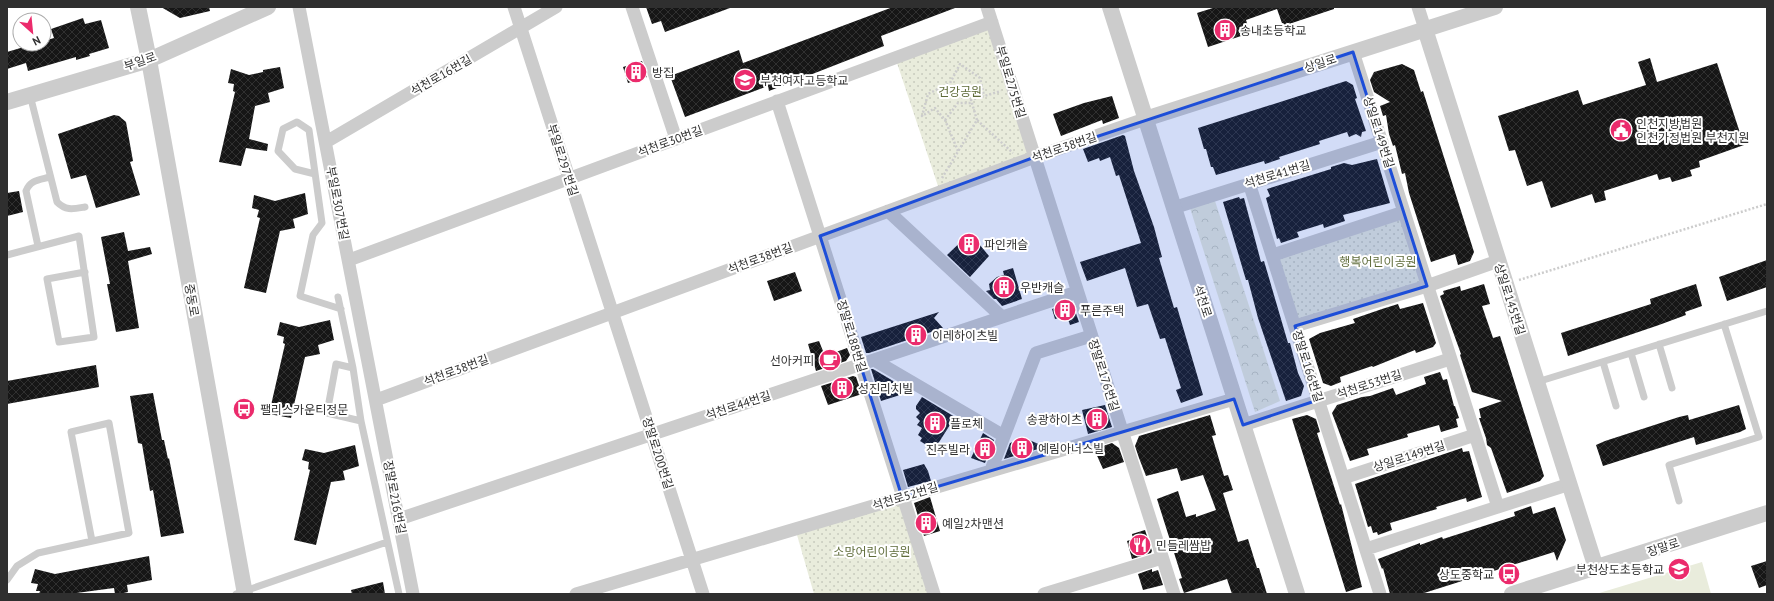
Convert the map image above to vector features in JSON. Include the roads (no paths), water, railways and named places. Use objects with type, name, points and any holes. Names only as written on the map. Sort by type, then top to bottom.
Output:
[{"type":"street","name":"중동로","points":[[138,7],[149,60],[242,593]]},
{"type":"street","name":"부일로","points":[[7,102],[149,60],[268,7]]},
{"type":"street","name":"부일로307번길","points":[[299,7],[376,400]]},
{"type":"street","name":"부일로297번길","points":[[514,7],[612,312]]},
{"type":"street","name":"석천로16번길","points":[[326,142],[556,7]]},
{"type":"street","points":[[632,7],[676,139]]},
{"type":"street","name":"부일로275번길","points":[[987,7],[1012,88],[1028,159]]},
{"type":"street","name":"석천로","points":[[1110,7],[1297,594]]},
{"type":"street","points":[[1418,7],[1425,29]]},
{"type":"street","name":"상일로","points":[[1145,119],[1495,7]]},
{"type":"street","name":"석천로30번길","points":[[349,260],[992,22]]},
{"type":"street","name":"상일로145번길","points":[[1425,29],[1596,568]]},
{"type":"street","name":"상일로149번길","points":[[1353,52],[1498,507]]},
{"type":"street","name":"장말로188번길","points":[[777,101],[934,594]]},
{"type":"street","name":"석천로38번길","points":[[376,400],[1028,159],[1145,119]]},
{"type":"street","name":"석천로41번길","points":[[1174,208],[1382,142]]},
{"type":"street","name":"장말로176번길","points":[[1028,159],[1077,292],[1174,594]]},
{"type":"street","name":"장말로166번길","points":[[1249,183],[1380,594]]},
{"type":"street","points":[[888,211],[1002,317]]},
{"type":"street","points":[[1272,255],[1404,212]]},
{"type":"street","points":[[1295,326],[1427,286],[1498,261]]},
{"type":"street","name":"석천로44번길","points":[[399,519],[1077,292]]},
{"type":"street","name":"장말로200번길","points":[[612,312],[703,594]]},
{"type":"street","points":[[991,470],[1036,353],[1091,336]]},
{"type":"street","name":"석천로53번길","points":[[1242,425],[1450,359]]},
{"type":"street","points":[[874,360],[1004,436]]},
{"type":"street","name":"석천로52번길","points":[[576,594],[1234,399]]},
{"type":"street","name":"장말로216번길","points":[[376,400],[414,594]]},
{"type":"street","name":"상일로149번길","points":[[1343,478],[1475,435]]},
{"type":"street","points":[[1366,549],[1570,484]]},
{"type":"street","name":"장말로","points":[[1512,594],[1767,513]]},
{"type":"street","points":[[1047,594],[1162,558]]},
{"type":"lane","points":[[30,95],[56,202],[61,207],[68,210],[85,206]]},
{"type":"lane","points":[[316,174],[295,169],[278,151],[283,129],[297,122],[309,130],[316,174],[322,223],[313,235],[300,296],[341,309]]},
{"type":"lane","points":[[38,246],[26,192],[29,185],[34,181],[50,177]]},
{"type":"lane","points":[[7,255],[79,236],[85,272],[94,337],[59,342],[47,279],[85,272]]},
{"type":"lane","points":[[338,297],[353,368],[361,421],[399,594]]},
{"type":"lane","points":[[1537,382],[1767,311]]},
{"type":"lane","points":[[1679,501],[1669,465],[1758,437],[1724,324]]},
{"type":"lane","points":[[1659,344],[1672,388]]},
{"type":"lane","points":[[1630,353],[1644,397]]},
{"type":"lane","points":[[1603,362],[1616,406]]},
{"type":"lane","points":[[353,368],[336,364],[327,413],[361,421]]},
{"type":"lane","points":[[7,580],[17,566],[38,553],[129,533],[109,423],[71,432],[92,541]]},
{"type":"lane","points":[[242,593],[387,542]]},
{"type":"place","name":"송내초등학교","points":[[1225,30]]},
{"type":"place","name":"방집","points":[[636,72]]},
{"type":"place","name":"부천여자고등학교","points":[[745,80]]},
{"type":"place","name":"인천지방법원 인천가정법원 부천지원","points":[[1621,130]]},
{"type":"place","name":"파인캐슬","points":[[969,244]]},
{"type":"place","name":"우반캐슬","points":[[1004,287]]},
{"type":"place","name":"푸른주택","points":[[1065,310]]},
{"type":"place","name":"이레하이츠빌","points":[[916,335]]},
{"type":"place","name":"선아커피","points":[[830,360]]},
{"type":"place","name":"성진리치빌","points":[[842,388]]},
{"type":"place","name":"팰리스카운티정문","points":[[244,409]]},
{"type":"place","name":"송광하이츠","points":[[1097,419]]},
{"type":"place","name":"플로체","points":[[935,423]]},
{"type":"place","name":"예림아너스빌","points":[[1022,448]]},
{"type":"place","name":"진주빌라","points":[[985,449]]},
{"type":"place","name":"예일2차맨션","points":[[926,523]]},
{"type":"place","name":"민들레쌈밥","points":[[1140,545]]},
{"type":"place","name":"부천상도초등학교","points":[[1679,569]]},
{"type":"place","name":"상도중학교","points":[[1509,574]]},
{"type":"park label","name":"건강공원","points":[[960,91]]},
{"type":"park label","name":"행복어린이공원","points":[[1378,261]]},
{"type":"park label","name":"소망어린이공원","points":[[872,551]]}]
